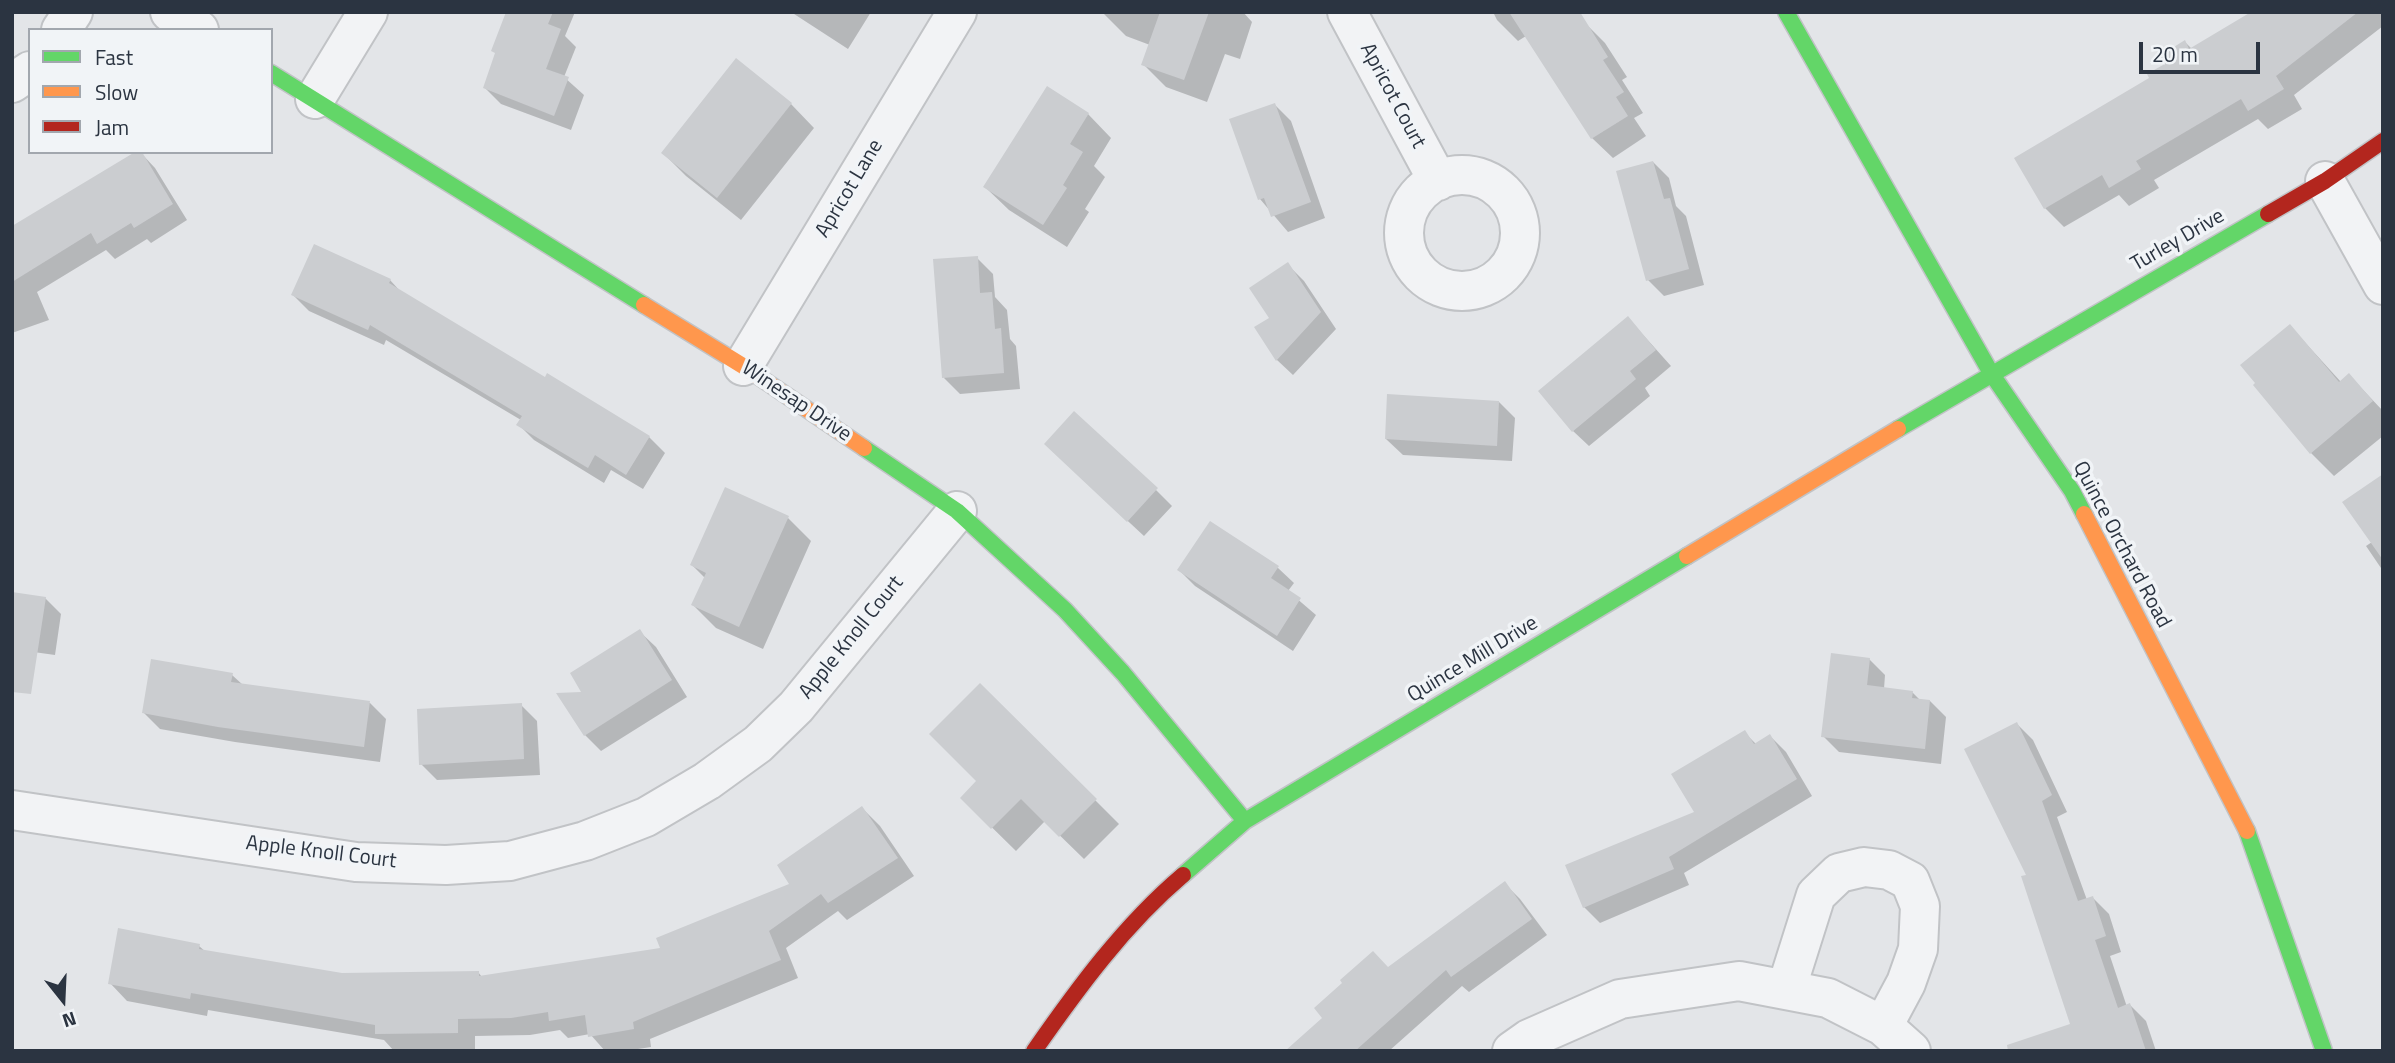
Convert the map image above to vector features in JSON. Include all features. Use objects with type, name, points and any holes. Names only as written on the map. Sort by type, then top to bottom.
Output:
[{"type":"street","points":[[62,28],[73,12]]},
{"type":"street","points":[[170,12],[196,28]]},
{"type":"street","points":[[315,99],[368,12]]},
{"type":"street","name":"Apricot Lane","points":[[743,366],[957,12]]},
{"type":"street","name":"Apricot Court","points":[[1347,12],[1438,181]]},
{"type":"street","name":"Quince Orchard Road","points":[[1786,12],[1992,373],[2072,491],[2252,841],[2324,1051]]},
{"type":"street","points":[[12,83],[28,72]]},
{"type":"street","name":"Winesap Drive","points":[[273,74],[743,366],[957,511],[1026,573],[1090,637],[1245,821]]},
{"type":"street","name":"Turley Drive","points":[[1992,373],[2325,181],[2383,141]]},
{"type":"street","points":[[2325,181],[2383,285]]},
{"type":"street","name":"Quince Mill Drive","points":[[1034,1051],[1087,976],[1160,894],[1245,821],[1992,373]]},
{"type":"street","name":"Apple Knoll Court","points":[[12,810],[356,862],[446,866],[510,861],[585,841],[646,817],[707,782],[758,744],[796,707],[957,511]]},
{"type":"street","points":[[1786,990],[1816,895],[1839,873],[1864,867],[1889,870],[1910,881],[1920,906],[1918,949],[1906,983],[1883,1026]]},
{"type":"street","points":[[1512,1051],[1529,1039],[1620,999],[1739,981],[1828,998],[1883,1026],[1911,1051]]},
{"type":"building","points":[[506,12],[553,12],[548,24],[561,29],[546,69],[569,77],[554,116],[483,88],[495,53],[491,51]]},
{"type":"building","points":[[1160,12],[1209,12],[1184,80],[1141,65]]},
{"type":"building","points":[[1509,12],[1580,12],[1608,57],[1603,60],[1624,92],[1616,97],[1628,116],[1591,139]]},
{"type":"building","points":[[2251,12],[2358,12],[2276,76],[2284,89],[2248,111],[2241,99],[2136,161],[2141,169],[2109,188],[2102,175],[2044,209],[2014,158],[2149,78],[2147,74],[2163,65],[2158,57],[2185,40],[2189,49]]},
{"type":"building","points":[[736,58],[792,103],[717,198],[661,153]]},
{"type":"building","points":[[1047,86],[1089,113],[1070,144],[1083,152],[1063,185],[1067,188],[1043,225],[983,187]]},
{"type":"building","points":[[1275,103],[1311,202],[1271,217],[1264,198],[1258,200],[1229,119]]},
{"type":"building","points":[[132,154],[143,154],[173,204],[134,228],[131,223],[97,244],[91,233],[12,282],[12,226]]},
{"type":"building","points":[[1653,161],[1664,199],[1670,198],[1689,269],[1646,281],[1616,171]]},
{"type":"building","points":[[314,244],[391,279],[389,283],[545,377],[547,373],[650,436],[626,475],[595,455],[588,468],[516,425],[522,416],[370,325],[368,330],[291,295]]},
{"type":"building","points":[[978,256],[980,293],[992,292],[995,329],[1001,328],[1004,373],[942,378],[933,259]]},
{"type":"building","points":[[1288,262],[1321,312],[1276,361],[1254,327],[1269,318],[1249,288]]},
{"type":"building","points":[[1628,316],[1656,350],[1630,371],[1636,379],[1572,432],[1538,391]]},
{"type":"building","points":[[2290,324],[2339,382],[2349,373],[2373,401],[2310,454],[2253,385],[2255,383],[2240,365]]},
{"type":"building","points":[[1387,394],[1499,401],[1497,446],[1385,439]]},
{"type":"building","points":[[1074,411],[1158,488],[1127,522],[1044,444]]},
{"type":"building","points":[[2383,474],[2383,560],[2342,502]]},
{"type":"building","points":[[725,487],[789,516],[739,627],[691,605],[706,573],[690,565]]},
{"type":"building","points":[[1210,521],[1279,566],[1271,578],[1301,598],[1277,636],[1177,570]]},
{"type":"building","points":[[12,592],[46,597],[31,694],[12,692]]},
{"type":"building","points":[[640,629],[672,680],[584,736],[556,693],[581,692],[570,673]]},
{"type":"building","points":[[1831,653],[1870,658],[1867,685],[1913,691],[1912,698],[1930,700],[1925,749],[1821,737]]},
{"type":"building","points":[[151,659],[233,673],[231,682],[370,701],[364,747],[218,727],[142,713]]},
{"type":"building","points":[[980,683],[1097,799],[1059,837],[1021,799],[991,829],[960,798],[976,781],[929,734]]},
{"type":"building","points":[[522,703],[524,759],[419,765],[417,709]]},
{"type":"building","points":[[2017,722],[2052,795],[2042,801],[2078,901],[2093,896],[2106,936],[2095,940],[2118,1008],[2130,1003],[2146,1051],[2008,1051],[2007,1045],[2070,1024],[2021,876],[2026,875],[1964,749]]},
{"type":"building","points":[[1745,730],[1754,744],[1770,734],[1797,779],[1669,857],[1674,869],[1583,908],[1565,865],[1694,812],[1671,774]]},
{"type":"building","points":[[862,806],[898,858],[828,903],[821,894],[769,931],[781,960],[633,1022],[634,1029],[588,1037],[585,1015],[549,1021],[548,1012],[511,1018],[458,1019],[458,1033],[375,1034],[375,1025],[191,993],[190,999],[108,984],[118,928],[200,944],[199,949],[342,973],[479,971],[479,976],[660,948],[656,938],[789,884],[777,865]]},
{"type":"building","points":[[1505,881],[1532,919],[1451,977],[1446,970],[1355,1051],[1285,1051],[1322,1018],[1314,1008],[1373,951],[1388,967]]},
{"type":"traffic: fast","points":[[1786,12],[1991,373],[2072,491],[2084,514]]},
{"type":"traffic: fast","points":[[273,74],[644,305]]},
{"type":"traffic: fast","points":[[1898,429],[2268,214]]},
{"type":"traffic: fast","points":[[864,448],[957,511],[1065,610],[1123,673],[1245,821]]},
{"type":"traffic: fast","points":[[1183,875],[1245,821],[1687,556]]},
{"type":"traffic: fast","points":[[2247,831],[2324,1051]]},
{"type":"traffic: slow","points":[[644,305],[743,366],[864,448]]},
{"type":"traffic: slow","points":[[1687,556],[1898,429]]},
{"type":"traffic: slow","points":[[2084,514],[2247,831]]},
{"type":"traffic: jam","points":[[2268,214],[2325,181],[2383,141]]},
{"type":"traffic: jam","points":[[1034,1051],[1122,936],[1161,894],[1183,875]]}]
